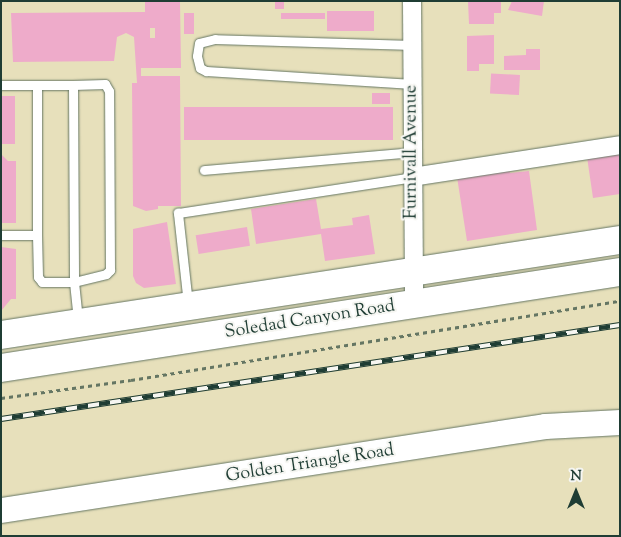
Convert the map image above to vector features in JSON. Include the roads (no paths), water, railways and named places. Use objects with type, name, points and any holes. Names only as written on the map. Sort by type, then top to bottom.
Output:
[{"type":"main road","name":"Soledad Canyon Road","points":[[1,335],[620,240]]},
{"type":"main road","name":"Soledad Canyon Road","points":[[1,368],[620,272]]},
{"type":"street","name":"Furnivall Avenue","points":[[412,1],[412,272],[414,304]]},
{"type":"street","points":[[412,177],[620,145]]},
{"type":"street","name":"Golden Triangle Road","points":[[1,510],[545,426],[620,422]]},
{"type":"lane","points":[[413,45],[215,39],[199,44],[197,56],[200,68],[206,71],[413,84]]},
{"type":"lane","points":[[1,85],[105,84],[109,91],[110,270],[106,274],[74,282],[42,282],[38,277],[36,235],[37,85]]},
{"type":"lane","points":[[72,85],[74,282],[79,324]]},
{"type":"lane","points":[[204,170],[412,152]]},
{"type":"lane","points":[[189,307],[178,213],[412,177]]},
{"type":"lane","points":[[1,234],[36,235]]},
{"type":"railway","points":[[1,419],[620,325]]}]
